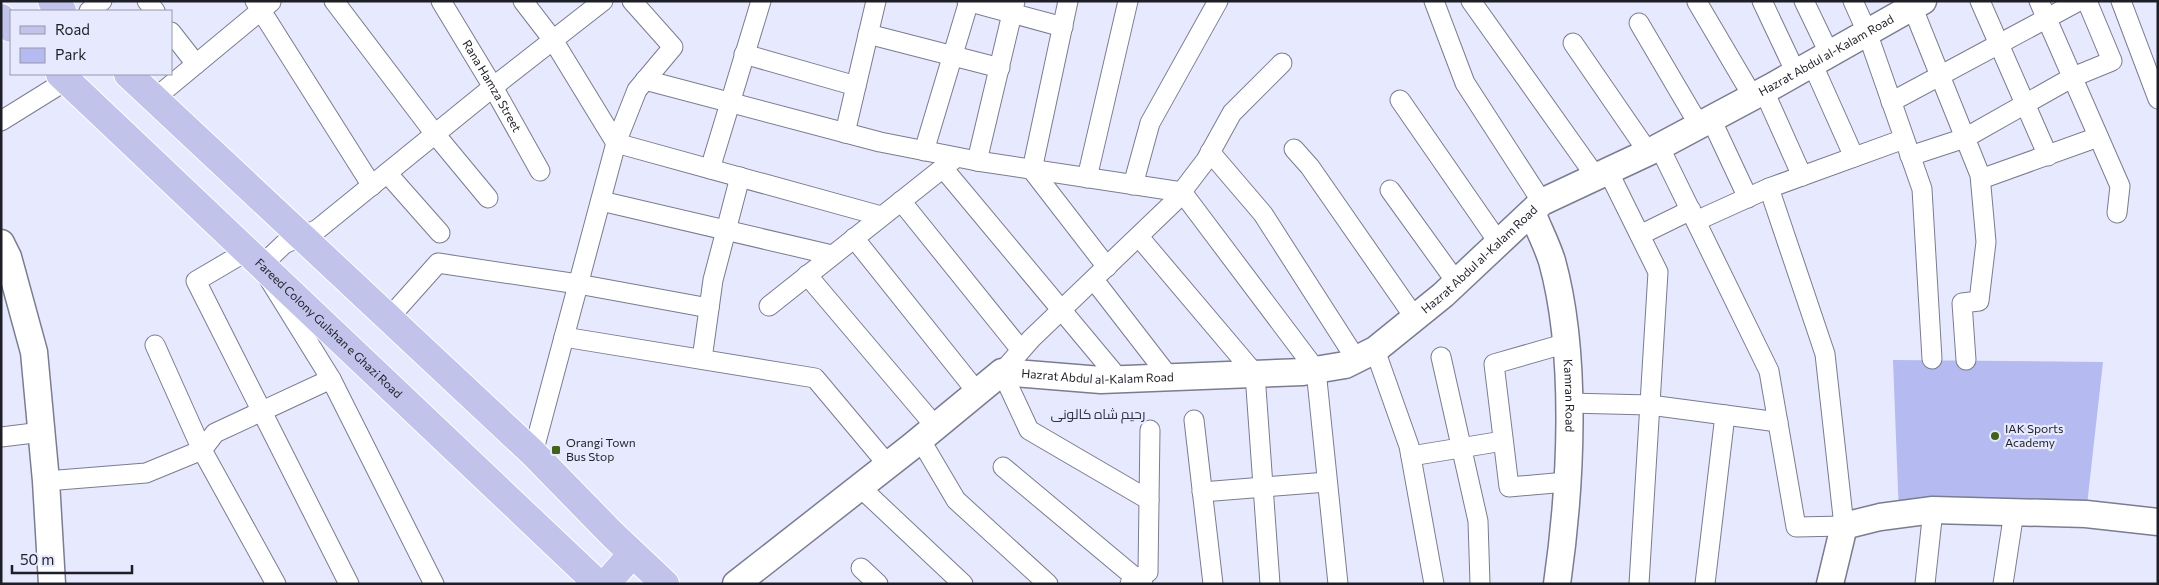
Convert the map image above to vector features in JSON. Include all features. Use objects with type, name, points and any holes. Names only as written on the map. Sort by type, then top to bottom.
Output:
[{"type":"main road","points":[[52,1],[61,10]]},
{"type":"main road","points":[[1,18],[10,27]]},
{"type":"main road","points":[[129,75],[533,453],[664,584]]},
{"type":"main road","name":"Fareed Colony Gulshan e Ghazi Road","points":[[63,77],[598,584]]},
{"type":"main road","points":[[606,584],[632,554]]},
{"type":"street","points":[[90,10],[102,1]]},
{"type":"street","points":[[334,1],[435,134],[488,198]]},
{"type":"street","name":"Rana Hamza Street","points":[[441,1],[494,86],[540,171]]},
{"type":"street","points":[[523,1],[553,40],[616,143],[882,216]]},
{"type":"street","points":[[349,584],[196,281],[254,259],[318,229],[494,86],[603,1]]},
{"type":"street","points":[[533,453],[616,143],[637,90],[673,47],[632,1]]},
{"type":"street","points":[[710,169],[760,1]]},
{"type":"street","points":[[845,133],[876,1]]},
{"type":"street","points":[[924,150],[968,1],[1014,8],[1063,28]]},
{"type":"street","points":[[1068,1],[1032,170],[1169,377]]},
{"type":"street","points":[[1087,178],[1128,1]]},
{"type":"street","points":[[1133,185],[1150,123],[1218,1]]},
{"type":"street","points":[[1434,1],[1465,83],[1537,207]]},
{"type":"street","points":[[1471,1],[1602,174],[1640,235],[1658,272],[1639,584]]},
{"type":"street","points":[[1762,1],[1812,63],[1854,157]]},
{"type":"street","points":[[1804,1],[1812,63]]},
{"type":"street","points":[[1853,1],[1867,32],[1922,189],[1932,359]]},
{"type":"street","points":[[1980,1],[2048,156]]},
{"type":"street","points":[[2039,1],[2120,186],[2117,213]]},
{"type":"street","points":[[1891,102],[2079,1]]},
{"type":"street","points":[[1640,235],[1693,215],[1748,198],[1769,188],[1854,157],[1965,138],[2073,77],[2112,61],[2087,1]]},
{"type":"street","points":[[2121,1],[2158,99]]},
{"type":"street","points":[[1697,2],[1758,94],[1802,176]]},
{"type":"street","points":[[1915,3],[1940,76],[1981,179],[1986,242],[1979,301],[1962,303],[1966,360]]},
{"type":"street","name":"Hazrat Abdul al-Kalam Road","points":[[1002,372],[1118,379],[1255,374],[1316,370],[1345,365],[1365,354],[1415,318],[1457,282],[1537,207],[1654,149],[1758,94],[1915,3]]},
{"type":"street","points":[[154,99],[263,4],[372,186]]},
{"type":"street","points":[[977,162],[1014,8]]},
{"type":"street","points":[[1639,23],[1705,122],[1748,198]]},
{"type":"street","points":[[172,33],[196,64]]},
{"type":"street","points":[[868,34],[1000,68]]},
{"type":"street","points":[[1573,43],[1654,149],[1693,215],[1769,371],[1796,527],[1844,526],[1880,517],[1933,510],[2086,514],[2158,522]]},
{"type":"street","points":[[744,54],[856,86]]},
{"type":"street","points":[[736,584],[928,433],[1002,372],[1021,350],[1139,237],[1182,192],[1210,152],[1232,113],[1282,63]]},
{"type":"street","points":[[1,121],[63,77]]},
{"type":"street","points":[[645,80],[845,133],[924,150],[950,162],[977,162],[1182,192],[1316,370],[1338,584]]},
{"type":"street","points":[[1400,100],[1499,243]]},
{"type":"street","points":[[1981,179],[2098,137]]},
{"type":"street","points":[[1294,149],[1310,167],[1415,318]]},
{"type":"street","points":[[1210,152],[1263,214],[1365,354],[1411,456],[1434,584]]},
{"type":"street","points":[[769,306],[950,162]]},
{"type":"street","points":[[950,162],[1062,310],[1118,379]]},
{"type":"street","points":[[387,173],[440,233]]},
{"type":"street","points":[[702,360],[713,280],[740,177]]},
{"type":"street","points":[[1769,188],[1825,354],[1844,526],[1830,584]]},
{"type":"street","points":[[1390,190],[1457,282]]},
{"type":"street","points":[[601,201],[832,255]]},
{"type":"street","points":[[901,201],[1021,350]]},
{"type":"street","name":"Kamran Road","points":[[1537,207],[1552,261],[1567,343],[1566,482],[1562,548],[1557,584]]},
{"type":"street","points":[[1139,237],[1255,374],[1270,584]]},
{"type":"street","points":[[854,238],[977,392]]},
{"type":"street","points":[[1,243],[8,257],[34,352],[46,481],[52,584]]},
{"type":"street","points":[[254,259],[331,379],[434,584]]},
{"type":"street","points":[[388,319],[438,263],[578,284],[709,308]]},
{"type":"street","points":[[807,275],[928,433],[956,500],[1048,584]]},
{"type":"street","points":[[564,337],[815,378],[888,464]]},
{"type":"street","points":[[1566,482],[1509,486],[1494,364],[1567,343]]},
{"type":"street","points":[[155,345],[202,450],[276,584]]},
{"type":"street","points":[[1441,357],[1478,522],[1480,584]]},
{"type":"street","points":[[1002,372],[1029,430],[1149,500]]},
{"type":"street","points":[[46,481],[146,473],[202,450],[214,433],[331,379]]},
{"type":"street","points":[[1568,402],[1650,405],[1778,422]]},
{"type":"street","points":[[1705,584],[1726,415]]},
{"type":"street","points":[[1194,420],[1213,584]]},
{"type":"street","points":[[1004,467],[1137,582],[1148,572],[1150,430]]},
{"type":"street","points":[[1,437],[42,432]]},
{"type":"street","points":[[1411,456],[1503,441]]},
{"type":"street","points":[[1202,492],[1327,482]]},
{"type":"street","points":[[860,486],[963,584]]},
{"type":"street","points":[[1925,584],[1933,510]]},
{"type":"street","points":[[2003,584],[2014,512]]},
{"type":"street","points":[[861,568],[878,584]]},
{"type":"green space","name":"IAK Sports Academy","points":[[1893,360],[2103,362],[2086,514],[1899,515]]},
{"type":"place","name":"IAK Sports Academy","points":[[1995,436]]},
{"type":"place","name":"Orangi Town Bus Stop","points":[[556,450]]},
{"type":"district","name":"رحیم شاہ کالونی","points":[[1098,414]]}]
